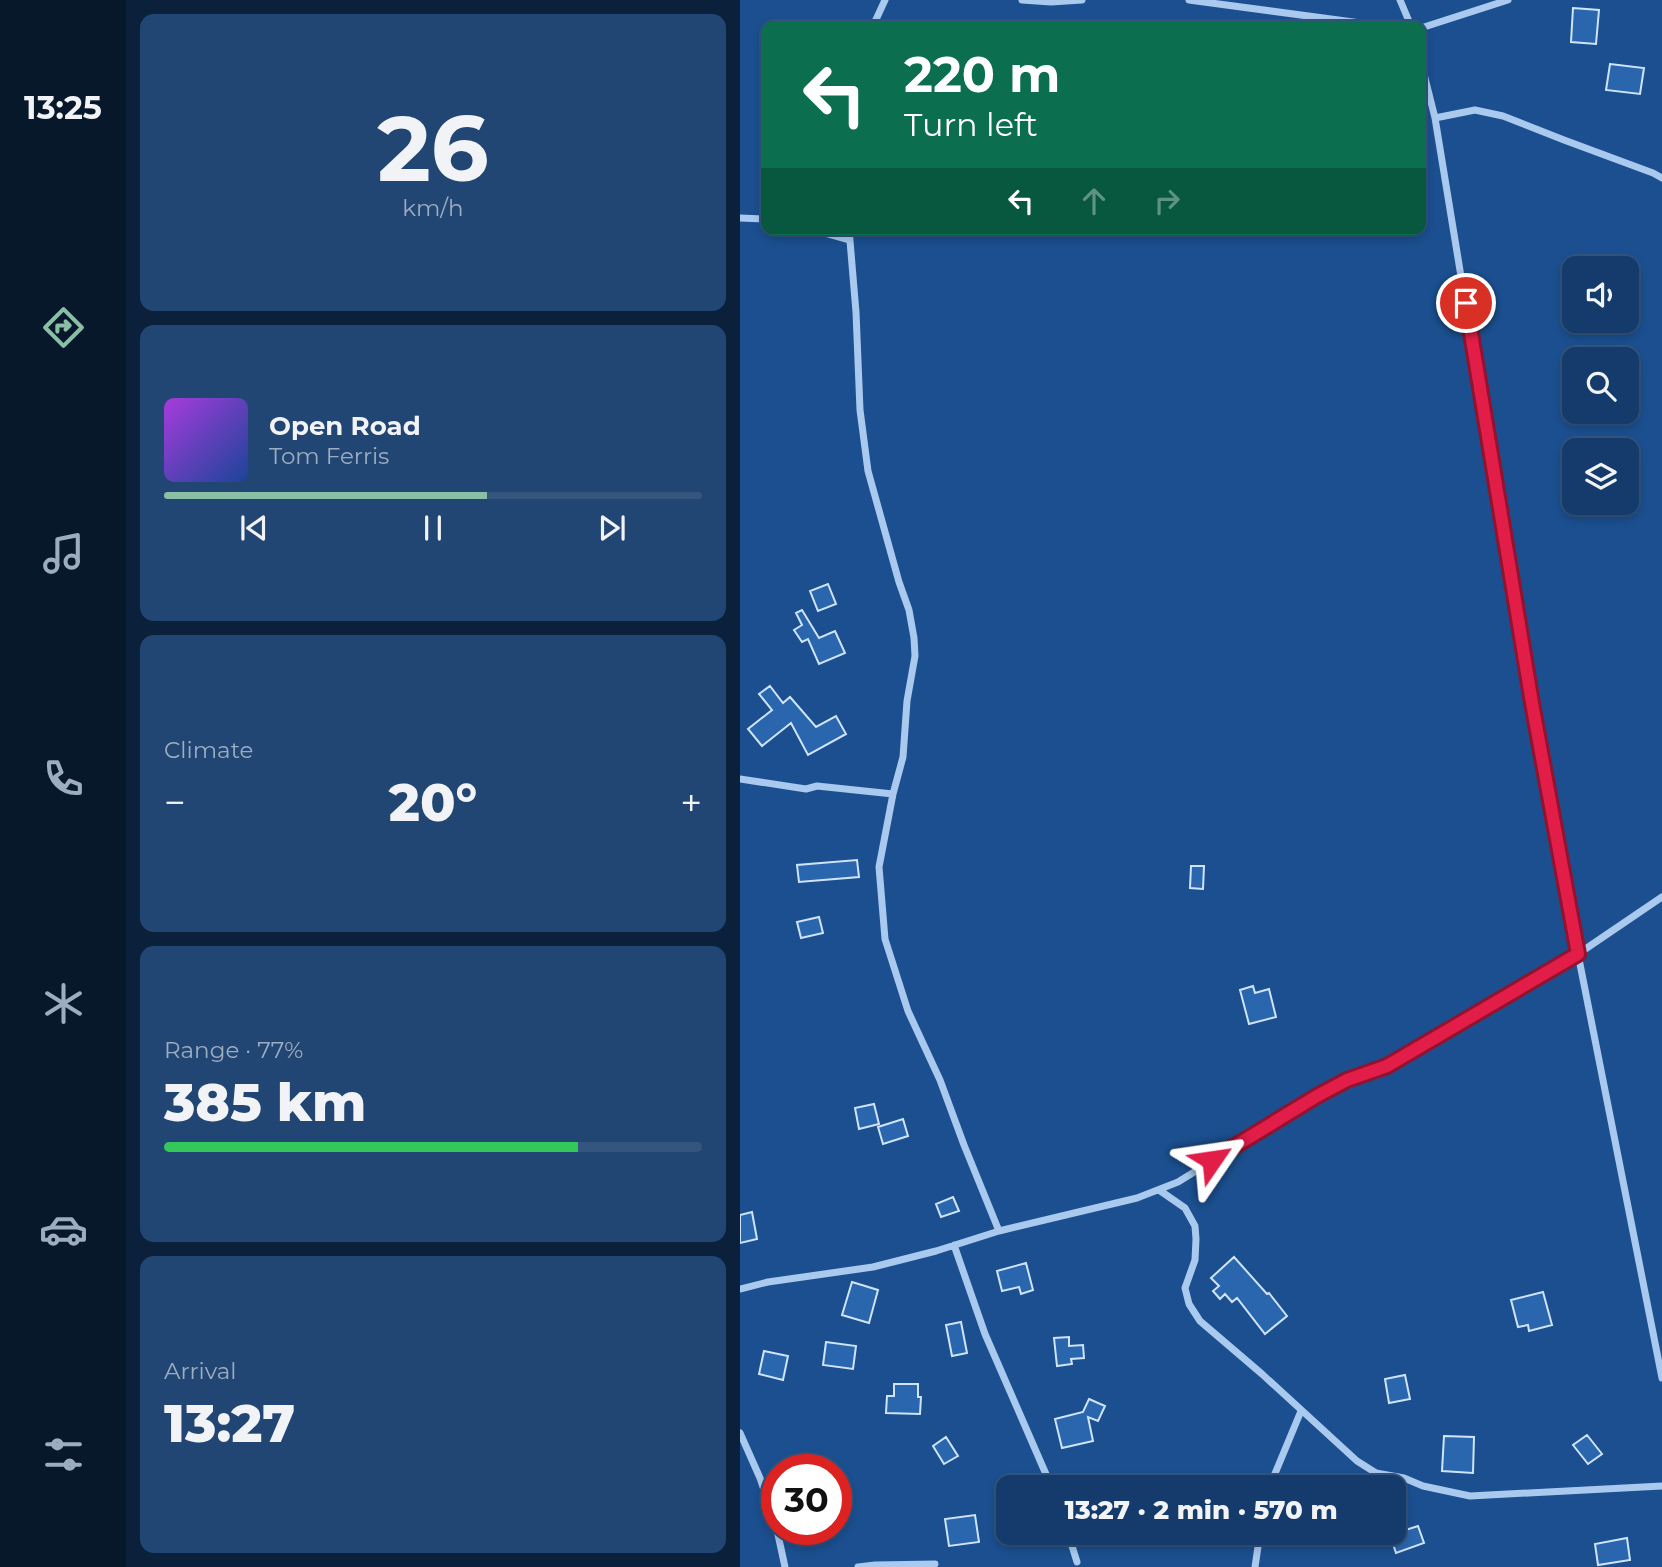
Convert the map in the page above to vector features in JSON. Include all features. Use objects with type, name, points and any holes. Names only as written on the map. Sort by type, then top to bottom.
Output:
[{"type":"street","points":[[876,21],[885,0]]},
{"type":"street","points":[[1022,0],[1082,0]]},
{"type":"street","points":[[1189,0],[1346,21]]},
{"type":"street","points":[[1400,0],[1409,21]]},
{"type":"street","points":[[1426,26],[1508,0]]},
{"type":"street","points":[[1426,82],[1435,118],[1532,703],[1578,954],[1662,1378]]},
{"type":"street","points":[[1435,118],[1475,110],[1503,116],[1662,178]]},
{"type":"street","points":[[740,218],[761,219]]},
{"type":"street","points":[[831,235],[849,240]]},
{"type":"street","points":[[849,235],[856,312],[860,410],[868,471],[909,610],[915,656],[910,680],[903,757],[879,867],[885,939],[908,1011],[940,1080],[999,1231]]},
{"type":"street","points":[[740,779],[806,789],[817,786],[893,794]]},
{"type":"street","points":[[740,1289],[768,1282],[873,1266],[999,1231],[1137,1198],[1178,1182],[1317,1096],[1347,1080],[1387,1066],[1578,954],[1662,897]]},
{"type":"street","points":[[1159,1190],[1185,1208],[1195,1226],[1195,1260],[1185,1288],[1189,1304],[1200,1321],[1357,1461],[1376,1473],[1470,1496],[1662,1486]]},
{"type":"street","points":[[954,1245],[985,1334],[1046,1475]]},
{"type":"street","points":[[1274,1475],[1301,1411]]},
{"type":"street","points":[[740,1433],[761,1481]]},
{"type":"street","points":[[780,1545],[785,1567]]},
{"type":"street","points":[[1072,1545],[1077,1562]]},
{"type":"street","points":[[1255,1567],[1258,1545]]},
{"type":"street","points":[[858,1567],[935,1564]]},
{"type":"building","points":[[1573,8],[1599,10],[1596,44],[1571,42]]},
{"type":"building","points":[[1610,64],[1644,68],[1640,94],[1606,90]]},
{"type":"building","points":[[828,584],[836,604],[818,611],[810,591]]},
{"type":"building","points":[[802,610],[819,638],[835,631],[845,653],[819,664],[808,639],[802,642],[794,630],[802,625],[796,613]]},
{"type":"building","points":[[770,686],[783,703],[790,697],[816,727],[836,716],[846,734],[808,755],[791,723],[762,746],[748,729],[772,710],[759,694]]},
{"type":"building","points":[[857,860],[859,877],[799,882],[797,865]]},
{"type":"building","points":[[1191,866],[1204,866],[1203,889],[1190,888]]},
{"type":"building","points":[[819,917],[823,933],[801,938],[797,922]]},
{"type":"building","points":[[1253,986],[1255,993],[1269,989],[1276,1017],[1249,1024],[1240,990]]},
{"type":"building","points":[[874,1104],[879,1124],[859,1129],[855,1108]]},
{"type":"building","points":[[903,1119],[908,1136],[883,1144],[878,1127]]},
{"type":"building","points":[[953,1197],[959,1211],[941,1217],[936,1204]]},
{"type":"building","points":[[752,1212],[757,1239],[740,1243],[740,1215]]},
{"type":"building","points":[[1234,1257],[1287,1316],[1265,1334],[1237,1298],[1232,1302],[1225,1294],[1220,1299],[1213,1291],[1219,1286],[1211,1278]]},
{"type":"building","points":[[1026,1263],[1033,1290],[1021,1294],[1019,1287],[1002,1291],[997,1271]]},
{"type":"building","points":[[852,1282],[878,1290],[869,1323],[842,1315]]},
{"type":"building","points":[[1543,1292],[1552,1325],[1529,1331],[1528,1325],[1518,1327],[1511,1300]]},
{"type":"building","points":[[961,1322],[967,1353],[952,1356],[946,1325]]},
{"type":"building","points":[[1069,1337],[1069,1346],[1083,1345],[1084,1358],[1071,1359],[1072,1364],[1057,1366],[1054,1338]]},
{"type":"building","points":[[826,1342],[856,1346],[853,1369],[823,1365]]},
{"type":"building","points":[[764,1351],[788,1356],[783,1380],[759,1374]]},
{"type":"building","points":[[1405,1375],[1410,1399],[1389,1403],[1385,1379]]},
{"type":"building","points":[[894,1384],[918,1384],[918,1397],[921,1397],[920,1414],[886,1413],[887,1396],[894,1396]]},
{"type":"building","points":[[1089,1399],[1105,1406],[1098,1421],[1088,1417],[1093,1441],[1062,1448],[1055,1419],[1083,1412]]},
{"type":"building","points":[[1587,1435],[1602,1454],[1588,1464],[1573,1445]]},
{"type":"building","points":[[1444,1436],[1474,1437],[1473,1473],[1442,1471]]},
{"type":"building","points":[[946,1437],[958,1456],[944,1464],[933,1446]]},
{"type":"building","points":[[975,1515],[979,1542],[949,1546],[945,1519]]},
{"type":"building","points":[[1418,1526],[1424,1543],[1396,1553],[1393,1545],[1406,1545],[1406,1530]]},
{"type":"building","points":[[1627,1538],[1630,1560],[1598,1565],[1595,1544]]},
{"type":"route","points":[[1212,1160],[1317,1096],[1347,1080],[1387,1066],[1578,954],[1532,703],[1466,303]]}]
